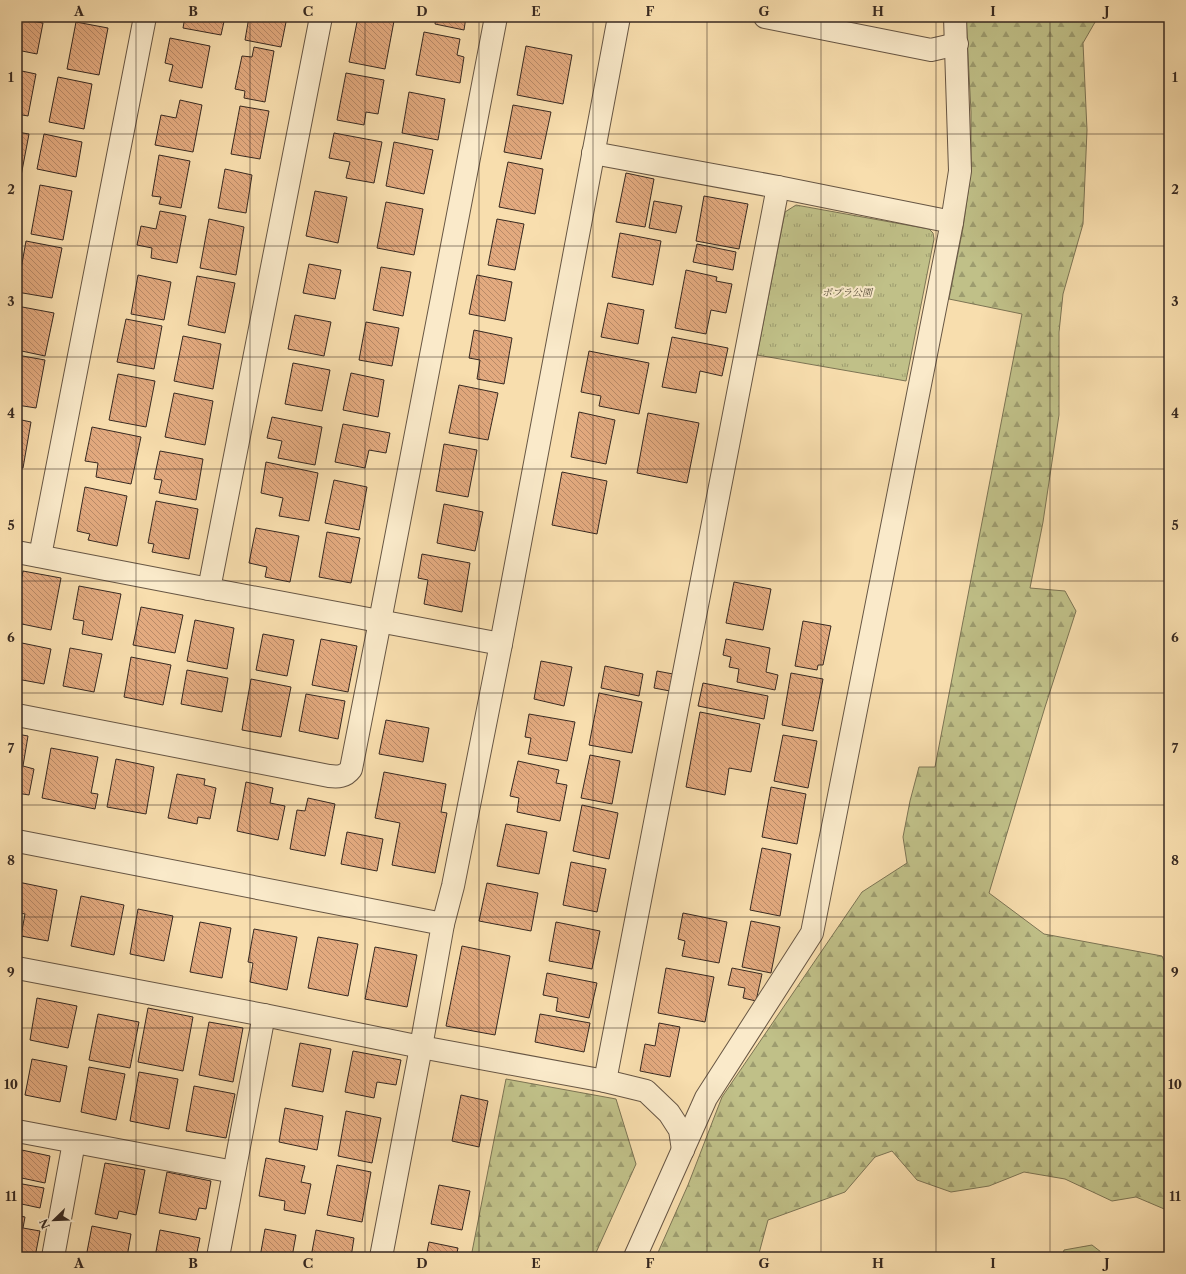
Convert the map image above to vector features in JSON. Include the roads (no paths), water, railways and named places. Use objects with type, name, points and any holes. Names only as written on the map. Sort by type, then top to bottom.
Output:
[{"type":"street","points":[[40,556],[145,17]]},
{"type":"street","points":[[209,589],[321,17]]},
{"type":"street","points":[[17,715],[329,776],[341,776],[348,772],[352,765],[496,17]]},
{"type":"street","points":[[381,1257],[422,1047],[443,924],[453,886],[501,644],[619,17]]},
{"type":"street","points":[[765,17],[931,50],[956,44]]},
{"type":"street","points":[[635,1257],[706,1098],[812,933],[952,222],[960,172],[955,17]]},
{"type":"street","points":[[594,153],[778,187],[952,222]]},
{"type":"street","points":[[605,1081],[778,187]]},
{"type":"street","points":[[17,552],[501,644]]},
{"type":"street","points":[[17,841],[443,924]]},
{"type":"street","points":[[17,968],[605,1081],[646,1091],[669,1113],[680,1130],[683,1150]]},
{"type":"street","points":[[218,1257],[264,1015]]},
{"type":"street","points":[[17,1131],[234,1172]]},
{"type":"street","points":[[53,1257],[74,1142]]},
{"type":"park label","name":"ポプラ公園","points":[[847,292]]}]
